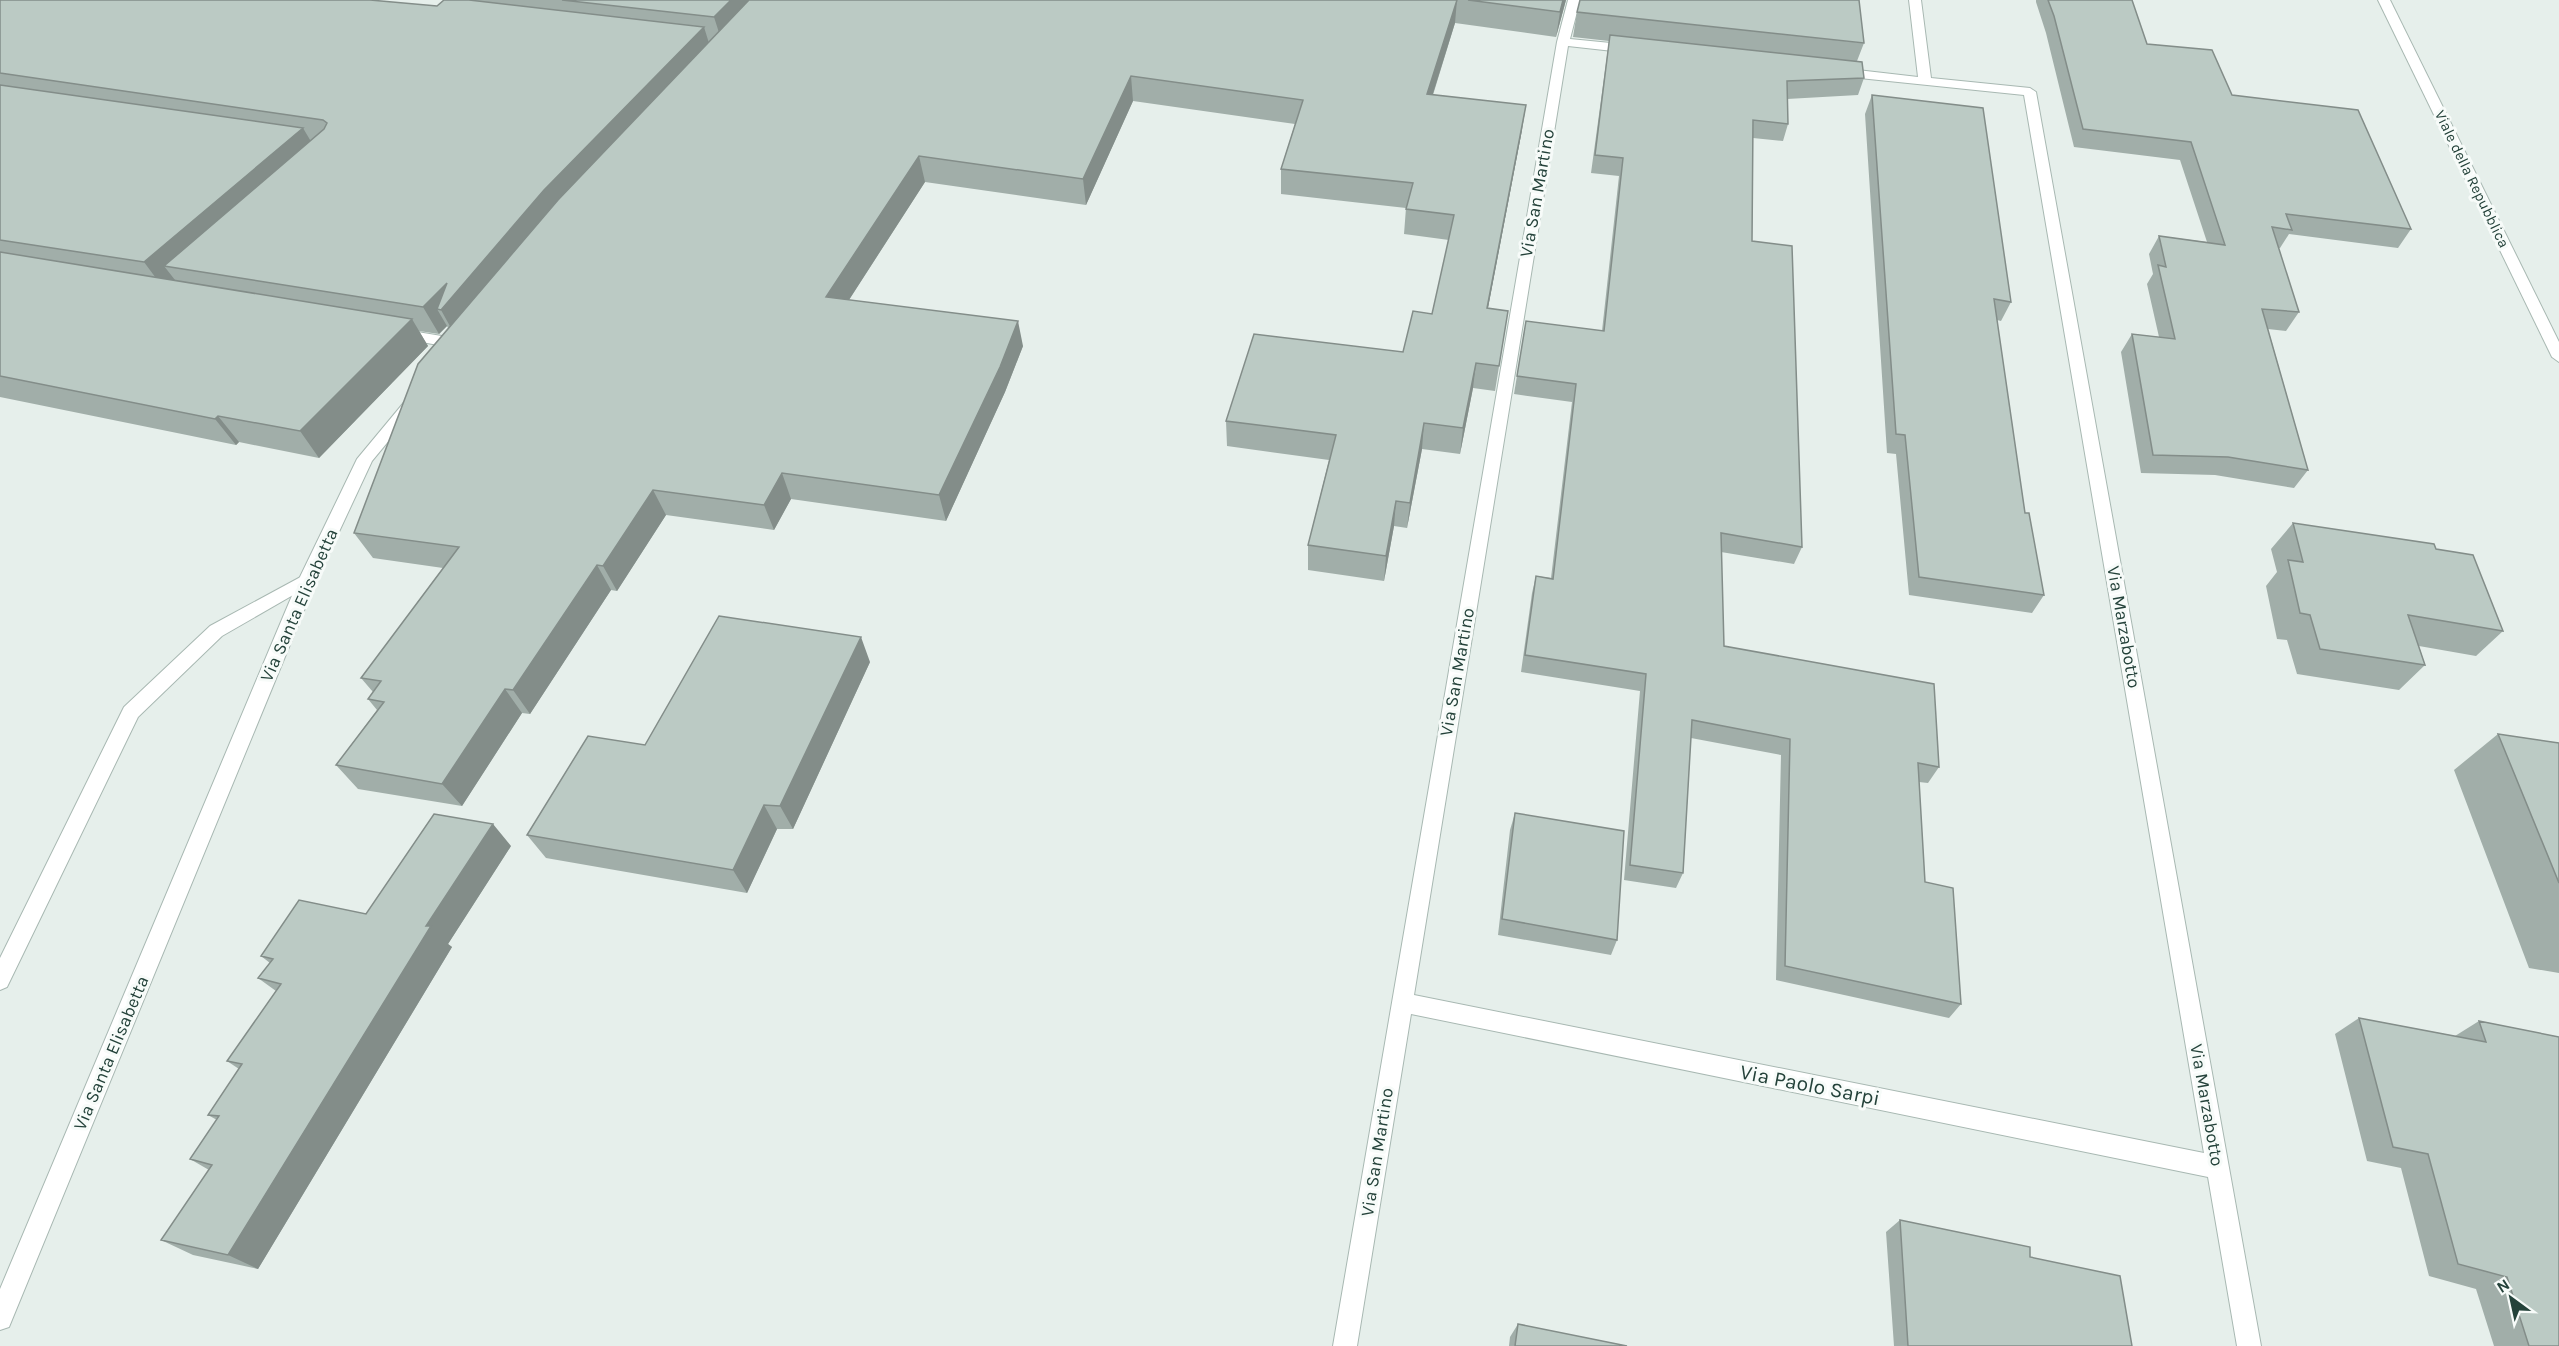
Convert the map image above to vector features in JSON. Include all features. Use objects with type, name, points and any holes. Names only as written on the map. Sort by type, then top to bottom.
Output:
[{"type":"street","name":"Via San Martino","points":[[1345,1346],[1563,42],[1574,0]]},
{"type":"street","points":[[1831,70],[1925,81],[1915,0]]},
{"type":"street","name":"Viale della Repubblica","points":[[2385,0],[2559,357]]},
{"type":"street","points":[[1563,42],[1644,50]]},
{"type":"street","name":"Via Marzabotto","points":[[1925,81],[2030,92],[2249,1346]]},
{"type":"street","points":[[379,331],[464,340],[446,362]]},
{"type":"street","name":"Via Santa Elisabetta","points":[[0,1318],[308,579],[365,459],[424,388]]},
{"type":"street","points":[[0,980],[131,712],[216,632],[308,579]]},
{"type":"street","name":"Via Paolo Sarpi","points":[[1402,1002],[2218,1168]]},
{"type":"building","points":[[0,0],[370,0],[437,6],[444,0],[469,0],[704,27],[544,190],[441,310],[437,309],[447,283],[423,307],[164,266],[324,129],[327,123],[323,120],[0,73]]},
{"type":"building","points":[[562,0],[731,0],[714,17]]},
{"type":"building","points":[[749,0],[1457,0],[1427,94],[1526,105],[1487,308],[1508,311],[1499,366],[1476,363],[1463,428],[1424,423],[1410,503],[1396,501],[1386,556],[1308,545],[1336,435],[1226,421],[1254,334],[1403,352],[1413,311],[1432,314],[1454,215],[1406,209],[1413,183],[1281,169],[1303,100],[1131,76],[1083,179],[919,156],[826,297],[1018,321],[1000,367],[939,495],[782,473],[764,505],[653,490],[603,566],[597,565],[513,690],[505,689],[442,784],[336,765],[384,702],[368,699],[381,681],[361,678],[459,547],[354,533],[418,364],[558,200]]},
{"type":"building","points":[[1468,0],[1563,0],[1560,12]]},
{"type":"building","points":[[1580,0],[1859,0],[1864,43],[1577,12]]},
{"type":"building","points":[[2048,0],[2132,0],[2147,44],[2212,50],[2232,95],[2358,110],[2411,229],[2286,214],[2292,230],[2272,227],[2299,312],[2262,309],[2308,470],[2228,457],[2153,455],[2132,334],[2175,339],[2158,265],[2166,267],[2159,236],[2225,245],[2191,142],[2083,129]]},
{"type":"building","points":[[1610,35],[1862,62],[1864,78],[1787,81],[1788,124],[1753,120],[1752,241],[1792,246],[1802,547],[1721,533],[1724,646],[1934,684],[1939,767],[1918,763],[1925,882],[1953,888],[1961,1004],[1785,966],[1790,739],[1692,720],[1683,873],[1630,865],[1646,674],[1525,655],[1536,576],[1553,579],[1576,384],[1517,376],[1526,321],[1604,331],[1623,158],[1595,155]]},
{"type":"building","points":[[0,85],[303,128],[144,262],[0,240]]},
{"type":"building","points":[[1872,95],[1983,108],[2011,302],[1994,299],[2025,513],[2029,513],[2044,595],[1919,577],[1905,435],[1896,434]]},
{"type":"building","points":[[0,252],[412,319],[300,431],[218,416],[215,419],[0,376]]},
{"type":"building","points":[[2293,523],[2434,544],[2436,549],[2473,555],[2503,631],[2408,615],[2425,665],[2320,649],[2310,615],[2300,613],[2288,560],[2303,562]]},
{"type":"building","points":[[719,616],[861,637],[780,806],[764,805],[733,870],[527,835],[588,736],[645,745]]},
{"type":"building","points":[[2498,734],[2559,743],[2559,883]]},
{"type":"building","points":[[1515,813],[1624,831],[1617,940],[1502,919]]},
{"type":"building","points":[[434,814],[493,824],[426,926],[431,926],[228,1255],[161,1240],[212,1165],[190,1159],[219,1116],[208,1115],[242,1064],[227,1061],[281,984],[258,978],[273,959],[261,956],[299,900],[366,914]]},
{"type":"building","points":[[2359,1018],[2486,1042],[2479,1021],[2559,1037],[2559,1346],[2529,1346],[2507,1277],[2458,1264],[2428,1154],[2393,1147]]},
{"type":"building","points":[[1900,1220],[2030,1247],[2030,1257],[2120,1276],[2132,1346],[1908,1346]]},
{"type":"building","points":[[1518,1324],[1627,1346],[1515,1346]]}]
